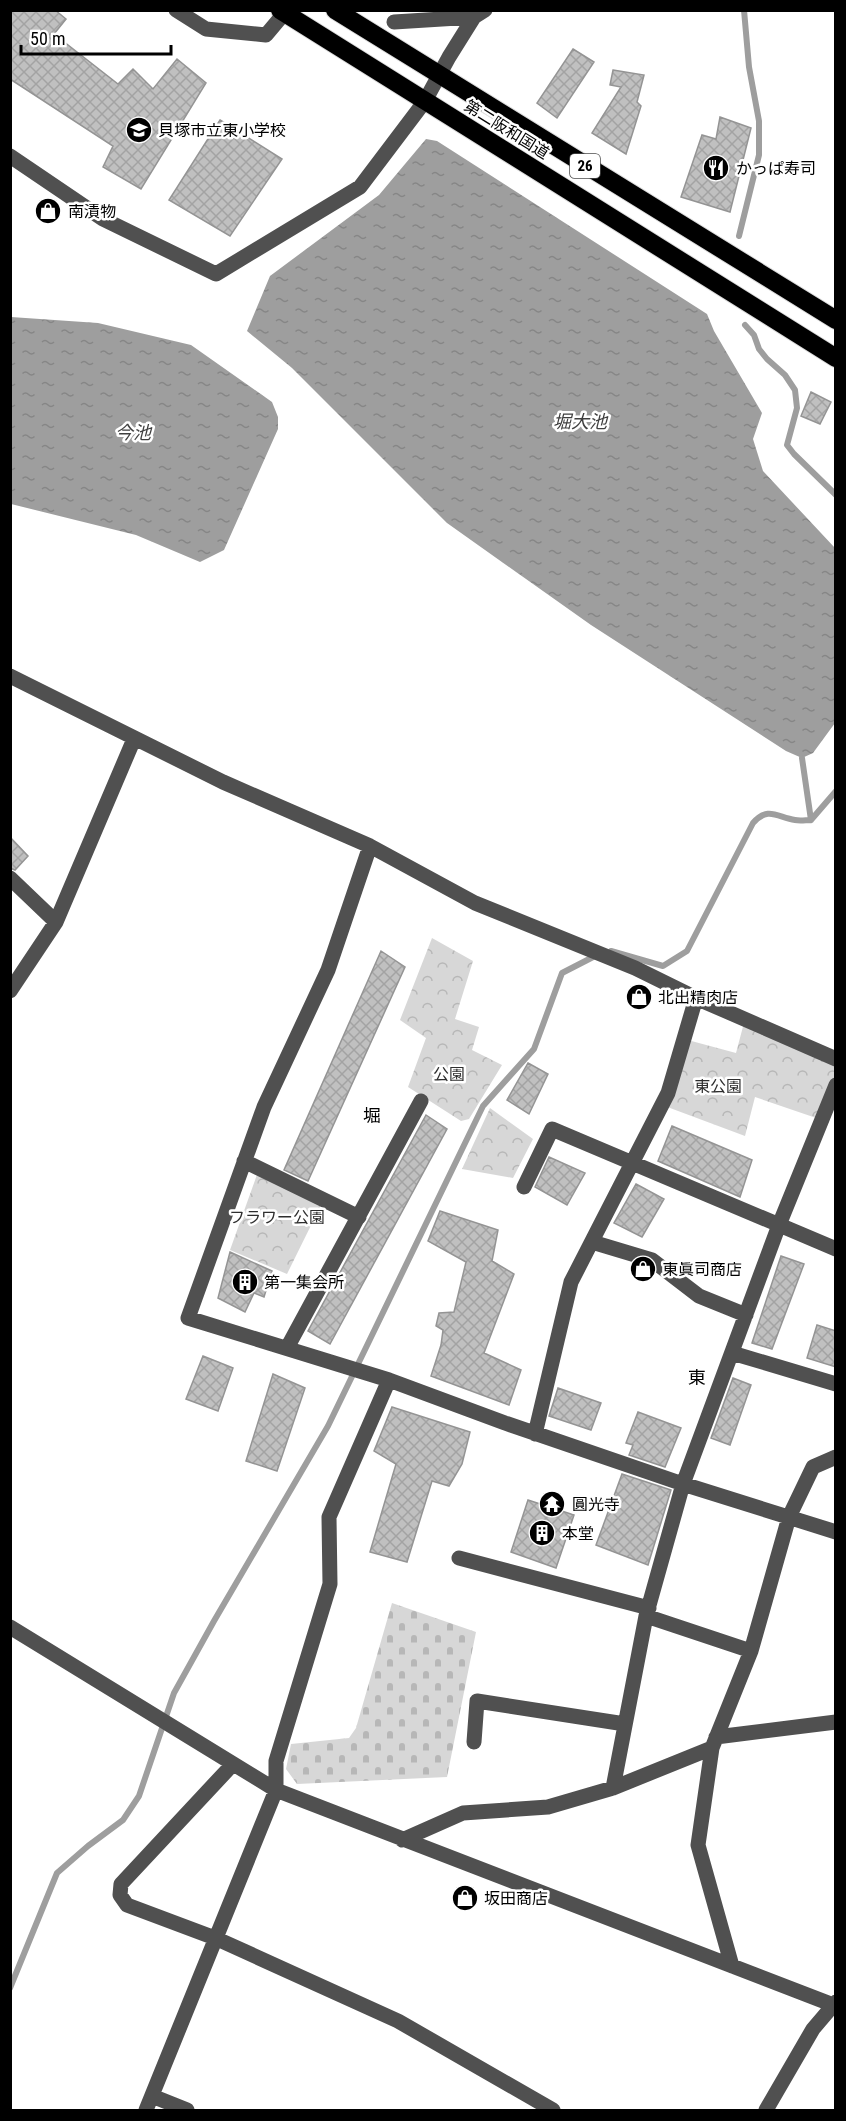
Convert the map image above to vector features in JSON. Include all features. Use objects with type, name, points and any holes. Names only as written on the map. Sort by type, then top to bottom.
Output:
[{"type":"highway","name":"第二阪和国道","points":[[335,10],[836,320]]},
{"type":"highway","name":"第二阪和国道","points":[[284,12],[836,358]]},
{"type":"street","points":[[176,10],[206,29],[266,35],[284,12]]},
{"type":"street","points":[[10,156],[103,219],[216,274],[360,187],[425,100],[438,75],[480,14]]},
{"type":"street","points":[[394,22],[480,14]]},
{"type":"street","points":[[10,676],[223,782],[370,846],[475,903],[635,968],[696,998],[836,1059]]},
{"type":"street","points":[[10,991],[56,922],[134,739]]},
{"type":"street","points":[[370,846],[328,970],[264,1107],[188,1318],[389,1380],[535,1434],[836,1533]]},
{"type":"street","points":[[10,878],[56,922]]},
{"type":"street","points":[[535,1434],[571,1282],[669,1093],[696,998]]},
{"type":"street","points":[[613,1788],[648,1612],[683,1484],[779,1225],[836,1085]]},
{"type":"street","points":[[287,1348],[421,1101]]},
{"type":"street","points":[[524,1187],[552,1130],[836,1249]]},
{"type":"street","points":[[244,1161],[359,1216]]},
{"type":"street","points":[[592,1242],[652,1260],[699,1296],[746,1315]]},
{"type":"street","points":[[732,1353],[836,1384]]},
{"type":"street","points":[[146,2110],[276,1790],[276,1761],[330,1584],[329,1517],[389,1380]]},
{"type":"street","points":[[732,1966],[698,1845],[714,1743],[751,1651],[789,1517],[813,1467],[836,1457]]},
{"type":"street","points":[[459,1558],[648,1612],[751,1651]]},
{"type":"street","points":[[10,1627],[276,1790],[835,2004],[813,2029],[766,2110]]},
{"type":"street","points":[[474,1742],[477,1701],[626,1724]]},
{"type":"street","points":[[402,1840],[463,1813],[548,1807],[613,1788],[714,1743],[836,1722]]},
{"type":"street","points":[[233,1764],[122,1884],[120,1895],[127,1905],[215,1938],[398,2021],[553,2110]]},
{"type":"street","points":[[152,2096],[187,2110]]},
{"type":"green space","name":"公園","points":[[432,938],[473,961],[455,1019],[479,1027],[472,1050],[502,1065],[469,1119],[461,1121],[408,1087],[426,1038],[400,1020]]},
{"type":"green space","name":"東公園","points":[[745,1019],[835,1059],[835,1085],[825,1121],[755,1097],[745,1136],[662,1105],[684,1039],[736,1053]]},
{"type":"green space","points":[[490,1108],[533,1139],[513,1178],[462,1169]]},
{"type":"green space","name":"フラワー公園","points":[[259,1169],[323,1201],[287,1274],[230,1250]]},
{"type":"green space","points":[[392,1603],[476,1632],[447,1777],[297,1784],[286,1769],[291,1744],[349,1738],[356,1728]]},
{"type":"water","name":"堀大池","points":[[426,139],[437,141],[707,314],[714,331],[762,413],[753,439],[763,471],[835,548],[835,723],[813,753],[802,758],[786,751],[591,625],[447,523],[292,368],[247,331],[270,276],[379,195]]},
{"type":"water","name":"今池","points":[[11,317],[98,323],[191,345],[272,402],[278,417],[278,429],[224,550],[200,562],[136,535],[11,504]]},
{"type":"building","points":[[10,10],[55,10],[66,19],[54,34],[118,84],[133,69],[153,89],[177,59],[206,83],[141,189],[103,167],[113,146],[10,79]]},
{"type":"building","points":[[573,49],[594,62],[557,118],[537,103]]},
{"type":"building","points":[[613,70],[644,75],[637,102],[641,106],[626,154],[592,133],[621,87],[610,85]]},
{"type":"building","name":"かっぱ寿司","points":[[720,117],[751,128],[730,212],[681,197],[702,135],[716,139]]},
{"type":"building","points":[[220,120],[282,159],[230,236],[169,200]]},
{"type":"building","points":[[811,392],[831,402],[820,424],[801,416]]},
{"type":"building","points":[[10,837],[28,856],[15,870],[10,868]]},
{"type":"building","points":[[381,951],[405,967],[308,1181],[284,1170]]},
{"type":"building","points":[[528,1063],[548,1074],[529,1114],[507,1100]]},
{"type":"building","points":[[426,1115],[447,1129],[330,1344],[308,1331]]},
{"type":"building","points":[[672,1126],[752,1160],[740,1197],[658,1161]]},
{"type":"building","points":[[549,1157],[585,1173],[567,1205],[535,1187]]},
{"type":"building","points":[[636,1184],[664,1199],[642,1237],[614,1223]]},
{"type":"building","points":[[440,1211],[498,1230],[492,1261],[514,1274],[484,1353],[521,1370],[509,1405],[431,1376],[441,1345],[443,1330],[436,1326],[439,1313],[454,1312],[466,1262],[428,1241]]},
{"type":"building","name":"第一集会所","points":[[230,1252],[272,1271],[264,1297],[254,1293],[245,1312],[218,1298]]},
{"type":"building","points":[[781,1256],[804,1264],[772,1349],[752,1343]]},
{"type":"building","points":[[817,1325],[836,1331],[836,1367],[807,1358]]},
{"type":"building","points":[[203,1356],[233,1368],[218,1411],[186,1399]]},
{"type":"building","points":[[273,1374],[305,1388],[277,1471],[246,1461]]},
{"type":"building","points":[[733,1378],[751,1385],[730,1445],[711,1438]]},
{"type":"building","points":[[558,1388],[601,1403],[591,1430],[549,1416]]},
{"type":"building","points":[[392,1407],[470,1432],[462,1464],[449,1486],[432,1481],[407,1562],[370,1552],[396,1464],[374,1451]]},
{"type":"building","points":[[638,1412],[681,1428],[665,1467],[629,1455],[633,1445],[626,1443]]},
{"type":"building","points":[[622,1474],[671,1490],[648,1565],[596,1545]]},
{"type":"building","name":"本堂","points":[[528,1500],[574,1515],[556,1568],[511,1552]]},
{"type":"waterway","points":[[739,236],[759,155],[759,121],[749,67],[744,10]]},
{"type":"waterway","points":[[745,325],[754,335],[759,349],[785,375],[795,390],[797,408],[787,445],[836,495]]},
{"type":"waterway","points":[[611,951],[663,966],[687,951],[753,823],[768,814],[797,820],[811,820],[802,758]]},
{"type":"waterway","points":[[811,820],[836,791]]},
{"type":"waterway","points":[[10,1988],[57,1873],[123,1820],[139,1796],[174,1693],[328,1426],[483,1106],[534,1049],[562,973],[597,955]]},
{"type":"place","name":"貝塚市立東小学校","points":[[139,130]]},
{"type":"place","name":"かっぱ寿司","points":[[716,168]]},
{"type":"place","name":"南漬物","points":[[48,211]]},
{"type":"place","name":"北出精肉店","points":[[639,997]]},
{"type":"place","name":"東眞司商店","points":[[643,1269]]},
{"type":"place","name":"第一集会所","points":[[245,1282]]},
{"type":"place","name":"圓光寺","points":[[552,1504]]},
{"type":"place","name":"本堂","points":[[542,1533]]},
{"type":"place","name":"坂田商店","points":[[465,1898]]},
{"type":"district","name":"堀","points":[[372,1116]]},
{"type":"district","name":"東","points":[[697,1378]]}]
